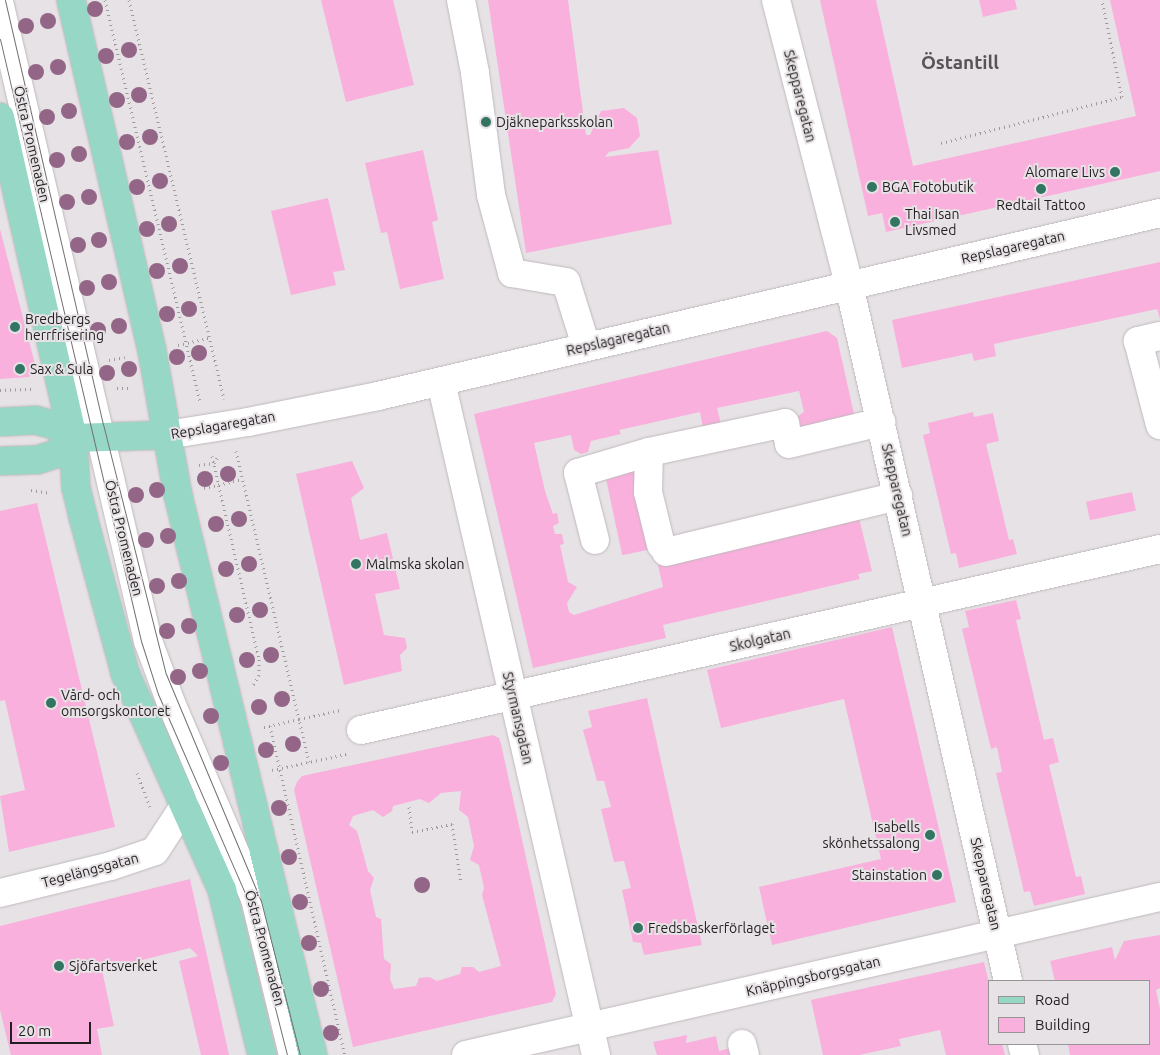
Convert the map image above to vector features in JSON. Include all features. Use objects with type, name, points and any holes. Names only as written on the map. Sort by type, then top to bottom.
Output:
[{"type":"main road","name":"Östra Promenaden","points":[[71,0],[152,351],[167,435],[260,846],[313,1055]]},
{"type":"main road","name":"Östra Promenaden","points":[[0,118],[86,437],[76,488],[125,672],[222,890],[262,1048]]},
{"type":"main road","points":[[0,422],[35,420],[86,437]]},
{"type":"main road","name":"Repslagaregatan","points":[[86,437],[167,435]]},
{"type":"main road","points":[[0,461],[37,460],[56,454],[86,437]]},
{"type":"street","points":[[461,0],[475,74],[491,195],[512,273],[566,282],[586,346]]},
{"type":"street","name":"Skepparegatan","points":[[776,0],[849,285],[1008,980]]},
{"type":"street","name":"Östra Promenaden","points":[[0,6],[86,437],[148,641],[171,703],[255,899],[292,1055]]},
{"type":"street","name":"Repslagaregatan","points":[[167,435],[206,430],[440,382],[586,346],[1160,213]]},
{"type":"street","points":[[1160,336],[1138,341],[1160,425]]},
{"type":"street","name":"Styrmansgatan","points":[[440,382],[596,1055]]},
{"type":"street","points":[[595,540],[578,473],[649,452],[785,423],[789,444],[881,422]]},
{"type":"street","points":[[649,452],[648,492],[664,548],[898,496]]},
{"type":"street","name":"Skolgatan","points":[[360,730],[1160,549]]},
{"type":"street","name":"Tegelängsgatan","points":[[0,894],[111,866],[156,851],[185,805]]},
{"type":"street","name":"Knäppingsborgsgatan","points":[[466,1055],[1160,897]]},
{"type":"path","points":[[105,0],[206,430]]},
{"type":"path","points":[[129,0],[209,338]]},
{"type":"path","points":[[941,143],[1122,96],[1102,0]]},
{"type":"path","points":[[0,390],[34,389]]},
{"type":"path","points":[[242,479],[309,762]]},
{"type":"path","points":[[280,768],[356,752],[360,730],[347,709],[270,726],[346,1055]]},
{"type":"path","points":[[409,807],[412,832],[452,824],[461,883]]},
{"type":"building","points":[[321,0],[393,0],[414,85],[346,102]]},
{"type":"building","points":[[488,0],[568,0],[586,135],[590,135],[601,111],[624,108],[637,118],[640,136],[629,148],[609,152],[605,157],[658,150],[672,224],[526,253]]},
{"type":"building","points":[[820,0],[876,0],[913,166],[1136,116],[1110,0],[1160,0],[1160,171],[886,232],[882,213],[868,216]]},
{"type":"building","points":[[979,0],[1015,0],[1017,9],[983,17]]},
{"type":"building","points":[[423,150],[438,220],[432,222],[444,279],[400,289],[387,232],[381,233],[365,163]]},
{"type":"building","points":[[328,198],[345,270],[333,272],[336,285],[291,295],[271,211]]},
{"type":"building","points":[[0,229],[36,368],[29,377],[0,379]]},
{"type":"building","points":[[1160,262],[1160,319],[1157,309],[994,344],[996,356],[974,361],[972,353],[902,368],[892,320]]},
{"type":"building","points":[[827,331],[837,338],[854,414],[801,427],[798,416],[804,412],[799,391],[717,408],[721,424],[703,428],[700,412],[619,430],[621,434],[591,441],[588,452],[581,454],[574,450],[571,435],[534,443],[545,491],[553,514],[557,513],[559,523],[553,526],[555,534],[562,534],[564,544],[560,545],[568,582],[577,587],[567,603],[569,612],[574,615],[663,587],[658,565],[859,518],[872,571],[858,574],[860,579],[663,625],[666,638],[533,668],[474,414]]},
{"type":"building","points":[[973,412],[974,417],[993,413],[999,441],[986,444],[1009,540],[1013,539],[1017,554],[959,568],[956,553],[951,554],[923,435],[930,433],[928,423]]},
{"type":"building","name":"Malmska skolan","points":[[352,461],[364,488],[351,498],[360,540],[387,533],[400,589],[375,594],[384,635],[405,638],[407,648],[400,655],[402,671],[344,685],[296,474]]},
{"type":"building","points":[[634,471],[651,549],[622,555],[606,477]]},
{"type":"building","points":[[1132,492],[1136,511],[1090,520],[1086,502]]},
{"type":"building","points":[[37,503],[115,827],[9,852],[0,796],[25,790],[5,700],[0,701],[0,511]]},
{"type":"building","points":[[1016,600],[1021,619],[1016,620],[1044,740],[1053,738],[1059,762],[1049,765],[1076,877],[1081,876],[1085,894],[1034,906],[1030,891],[1024,892],[996,773],[1002,772],[997,747],[991,749],[962,629],[969,627],[965,611]]},
{"type":"building","points":[[892,627],[956,902],[772,945],[759,887],[881,859],[844,699],[721,728],[707,670]]},
{"type":"building","points":[[647,698],[702,945],[644,955],[641,943],[633,942],[622,890],[631,888],[624,861],[614,862],[601,809],[611,807],[604,781],[597,781],[583,730],[592,727],[588,711]]},
{"type":"building","points":[[493,735],[499,738],[556,994],[552,1002],[353,1047],[294,790],[302,776]],"holes":[[[461,791],[459,810],[468,817],[474,846],[470,860],[479,865],[484,888],[482,895],[501,966],[479,972],[473,967],[462,967],[460,974],[437,981],[429,977],[419,978],[416,986],[394,989],[390,979],[391,964],[384,959],[381,919],[376,917],[370,890],[374,878],[368,871],[357,831],[349,825],[353,816],[373,810],[383,817],[392,811],[393,806],[420,799],[429,803],[441,793]]]},
{"type":"building","name":"Sjöfartsverket","points":[[190,879],[229,1055],[201,1055],[179,961],[198,956],[190,948],[102,970],[114,1026],[97,1029],[102,1055],[11,1055],[0,1010],[0,926]]},
{"type":"building","points":[[1160,935],[1160,988],[1156,990],[1160,1009],[1160,1055],[1070,1055],[1068,1045],[1150,1045],[1150,980],[1055,980],[1050,961],[1112,947],[1115,960],[1124,941]]},
{"type":"building","points":[[984,962],[988,980],[988,1045],[1002,1045],[1005,1055],[946,1055],[940,1030],[899,1039],[901,1046],[859,1055],[823,1055],[811,1000]]},
{"type":"building","points":[[687,1035],[686,1043],[716,1036],[719,1051],[730,1048],[731,1055],[657,1055],[653,1042]]},
{"type":"tram line","points":[[5,0],[103,424],[166,674],[261,901],[300,1055]]},
{"type":"tram line","points":[[0,39],[141,641],[158,694],[247,898],[287,1055]]},
{"type":"place","name":"Djäkneparksskolan","points":[[486,122]]},
{"type":"place","name":"Alomare Livs","points":[[1115,172]]},
{"type":"place","name":"BGA Fotobutik","points":[[872,187]]},
{"type":"place","name":"Redtail Tattoo","points":[[1041,189]]},
{"type":"place","name":"Thai Isan Livsmed","points":[[895,222]]},
{"type":"place","name":"Bredbergs herrfrisering","points":[[15,327]]},
{"type":"place","name":"Sax & Sula","points":[[20,369]]},
{"type":"place","name":"Malmska skolan","points":[[356,564]]},
{"type":"place","name":"Vård- och omsorgskontoret","points":[[51,703]]},
{"type":"place","name":"Isabells skönhetssalong","points":[[930,835]]},
{"type":"place","name":"Stainstation","points":[[937,875]]},
{"type":"place","name":"Fredsbaskerförlaget","points":[[638,928]]},
{"type":"place","name":"Sjöfartsverket","points":[[59,966]]},
{"type":"district","name":"Östantill","points":[[960,63]]}]
